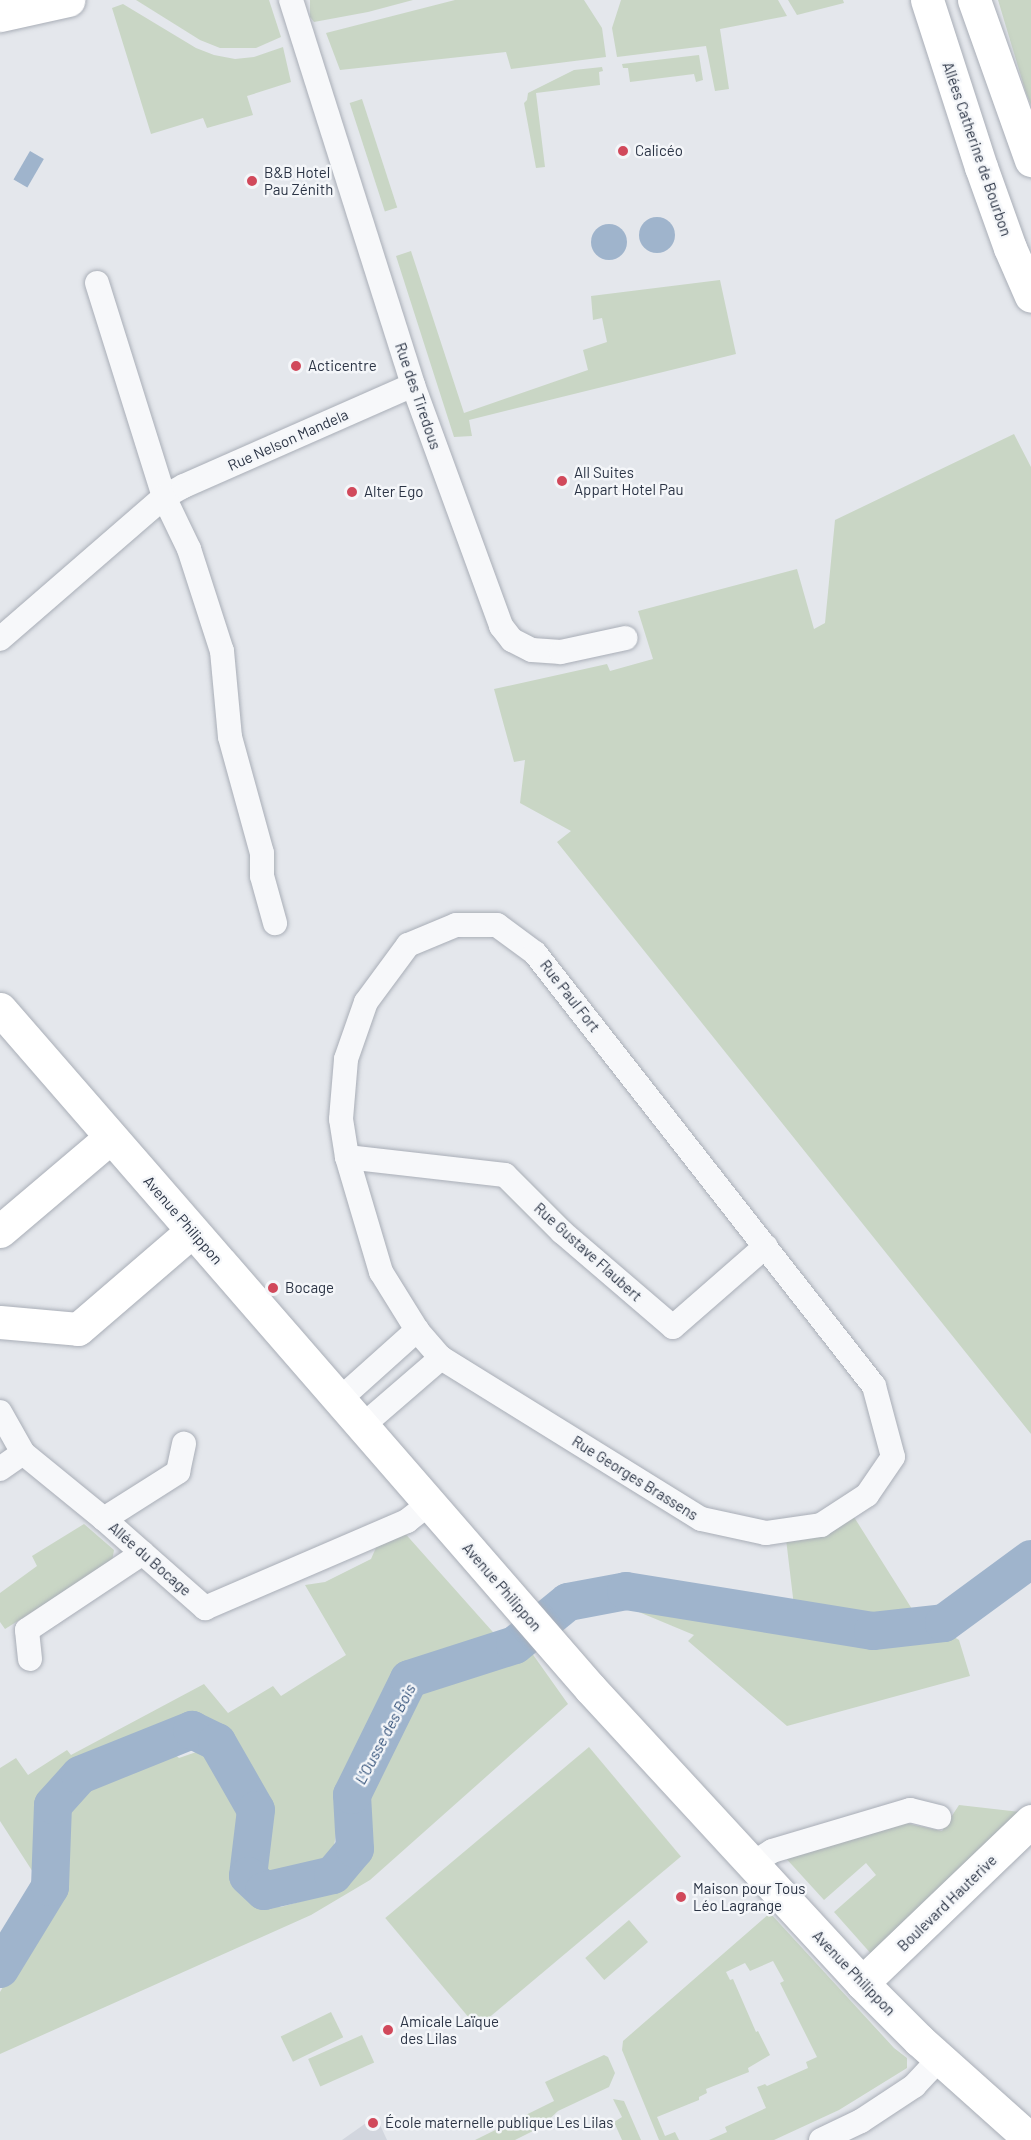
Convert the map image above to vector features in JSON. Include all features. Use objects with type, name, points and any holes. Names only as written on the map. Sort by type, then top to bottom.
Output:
[{"type":"street","points":[[11,9],[68,0]]},
{"type":"street","name":"Rue des Tiredous","points":[[291,0],[413,385],[501,626],[512,640],[532,650],[561,652],[626,638]]},
{"type":"street","name":"Rue des Tiredous","points":[[303,33],[304,0]]},
{"type":"street","name":"Allées Catherine de Bourbon","points":[[927,0],[981,167],[1010,248],[1031,296]]},
{"type":"street","points":[[974,0],[1031,160]]},
{"type":"street","points":[[97,283],[164,497],[189,549],[222,651],[230,737],[262,853],[262,876],[275,923]]},
{"type":"street","name":"Rue Nelson Mandela","points":[[0,639],[164,497],[184,486],[413,385]]},
{"type":"street","name":"Rue Paul Fort","points":[[347,1157],[341,1119],[346,1059],[366,1002],[408,945],[456,926],[496,925],[536,952],[766,1246]]},
{"type":"street","name":"Avenue Philippon","points":[[0,1009],[554,1648],[862,1983],[940,2058],[1031,2140]]},
{"type":"street","points":[[0,1231],[111,1137]]},
{"type":"street","name":"Rue Gustave Flaubert","points":[[347,1157],[505,1174],[562,1233],[673,1327],[766,1246]]},
{"type":"street","name":"Rue Georges Brassens","points":[[347,1157],[381,1272],[417,1330],[441,1358],[701,1519],[765,1533],[820,1525],[867,1495],[893,1457],[874,1386],[766,1246]]},
{"type":"street","points":[[0,1323],[78,1329],[192,1231]]},
{"type":"street","points":[[339,1400],[417,1330]]},
{"type":"street","points":[[361,1427],[441,1358]]},
{"type":"street","name":"Allée du Bocage","points":[[0,1412],[23,1453],[104,1519],[205,1608],[406,1521],[429,1504]]},
{"type":"street","points":[[104,1519],[178,1472],[184,1444]]},
{"type":"street","points":[[0,1469],[23,1453]]},
{"type":"street","points":[[30,1659],[27,1630],[143,1553]]},
{"type":"street","points":[[753,1863],[772,1851],[910,1810],[939,1817]]},
{"type":"street","name":"Boulevard Hauterive","points":[[862,1983],[1031,1821]]},
{"type":"street","points":[[822,2140],[861,2121],[914,2086],[940,2058]]},
{"type":"shaded area","name":"École maternelle publique Les Lilas","points":[[376,2116],[387,2140],[342,2140]]},
{"type":"green space","points":[[136,0],[269,0],[281,37],[256,48],[220,48],[200,40]]},
{"type":"green space","points":[[310,0],[413,0],[368,12],[314,22],[310,17]]},
{"type":"green space","points":[[455,0],[584,0],[602,28],[606,57],[511,69],[506,52],[340,70],[326,33]]},
{"type":"green space","points":[[621,0],[778,0],[787,16],[720,29],[729,89],[715,91],[706,46],[617,57],[612,28]]},
{"type":"green space","points":[[788,0],[843,0],[844,3],[797,15]]},
{"type":"green space","points":[[998,0],[1031,0],[1031,105],[1026,93]]},
{"type":"green space","points":[[123,4],[196,48],[214,55],[235,59],[254,57],[283,47],[291,82],[247,96],[253,115],[207,128],[203,118],[151,134],[112,8]]},
{"type":"green space","points":[[699,55],[703,80],[696,82],[694,74],[630,82],[628,68],[623,68],[622,64]]},
{"type":"green space","points":[[602,67],[603,71],[599,72],[600,85],[536,93],[545,167],[536,168],[524,103],[528,93],[574,70]]},
{"type":"green space","points":[[362,99],[397,207],[385,211],[350,103]]},
{"type":"green space","points":[[411,251],[464,413],[588,370],[583,350],[607,342],[602,318],[593,320],[591,296],[720,280],[736,354],[469,420],[472,436],[454,437],[396,256]]},
{"type":"green space","points":[[1014,434],[1031,467],[1031,1434],[557,842],[571,831],[520,803],[525,760],[514,762],[494,689],[607,664],[610,671],[653,659],[638,611],[797,569],[814,629],[825,623],[835,520]]},
{"type":"green space","points":[[854,1517],[912,1609],[924,1612],[885,1620],[794,1606],[786,1539]]},
{"type":"green space","points":[[84,1524],[114,1550],[112,1562],[5,1629],[0,1622],[0,1593],[37,1566],[32,1556]]},
{"type":"green space","points":[[402,1530],[500,1640],[423,1660],[397,1678],[374,1715],[343,1783],[332,1861],[312,1872],[268,1880],[261,1872],[266,1811],[230,1737],[212,1720],[196,1716],[71,1770],[39,1808],[39,1831],[44,1848],[40,1883],[0,1821],[0,1768],[16,1758],[28,1775],[67,1750],[71,1755],[204,1684],[228,1713],[273,1686],[281,1696],[346,1655],[305,1585],[325,1582],[371,1559],[378,1543]]},
{"type":"green space","points":[[634,1610],[834,1634],[885,1645],[913,1642],[946,1632],[959,1640],[970,1676],[787,1726],[688,1641],[694,1635]]},
{"type":"green space","points":[[529,1649],[568,1704],[370,1880],[311,1915],[0,2054],[0,1992],[57,1895],[65,1868],[59,1825],[75,1797],[92,1784],[168,1749],[179,1758],[205,1749],[239,1803],[237,1877],[255,1903],[281,1907],[327,1894],[341,1885],[358,1865],[367,1807],[384,1752],[401,1712],[417,1688],[446,1675],[516,1659]]},
{"type":"green space","points":[[589,1747],[681,1857],[477,2028],[385,1918]]},
{"type":"green space","points":[[959,1805],[1021,1812],[873,1956],[834,1912],[876,1875],[866,1863],[824,1900],[782,1854],[896,1821],[942,1831]]},
{"type":"green space","points":[[770,1913],[894,2048],[907,2058],[907,2068],[839,2110],[774,2140],[709,2140],[727,2132],[725,2127],[766,2108],[757,2087],[765,2084],[767,2086],[808,2068],[806,2062],[817,2057],[780,1983],[784,1981],[773,1961],[750,1971],[745,1963],[726,1972],[730,1980],[733,1979],[756,2032],[758,2031],[770,2055],[748,2068],[749,2072],[706,2089],[707,2093],[699,2097],[699,2100],[657,2117],[665,2136],[675,2132],[679,2140],[659,2140],[622,2050],[623,2041]]},
{"type":"green space","points":[[629,1920],[648,1942],[604,1980],[585,1958]]},
{"type":"green space","points":[[331,2012],[343,2037],[293,2062],[281,2037]]},
{"type":"green space","points":[[362,2035],[374,2062],[320,2086],[308,2059]]},
{"type":"green space","points":[[604,2055],[608,2057],[615,2073],[609,2087],[558,2111],[541,2127],[515,2140],[475,2140],[554,2101],[545,2082]]},
{"type":"green space","points":[[613,2099],[624,2101],[641,2140],[622,2140],[614,2122],[622,2117]]},
{"type":"water","points":[[30,151],[44,159],[27,188],[14,180]]},
{"type":"water","points":[[657,217],[670,222],[675,235],[670,248],[657,253],[644,248],[639,235],[644,222]]},
{"type":"water","points":[[609,224],[622,229],[627,242],[622,255],[609,260],[596,255],[591,242],[596,229]]},
{"type":"waterway","name":"L'Ousse des Bois","points":[[0,1969],[50,1887],[53,1805],[80,1775],[192,1730],[217,1742],[256,1810],[248,1876],[264,1891],[333,1875],[355,1849],[352,1795],[409,1679],[515,1645],[568,1602],[626,1591],[873,1631],[944,1623],[1031,1559]]},
{"type":"place","name":"Calicéo","points":[[623,151]]},
{"type":"place","name":"B&B Hotel Pau Zénith","points":[[252,181]]},
{"type":"place","name":"Acticentre","points":[[296,366]]},
{"type":"place","name":"All Suites Appart Hotel Pau","points":[[562,481]]},
{"type":"place","name":"Alter Ego","points":[[352,492]]},
{"type":"place","name":"Bocage","points":[[273,1288]]},
{"type":"place","name":"Maison pour Tous Léo Lagrange","points":[[681,1897]]},
{"type":"place","name":"Amicale Laïque des Lilas","points":[[388,2030]]},
{"type":"place","name":"École maternelle publique Les Lilas","points":[[373,2123]]}]
